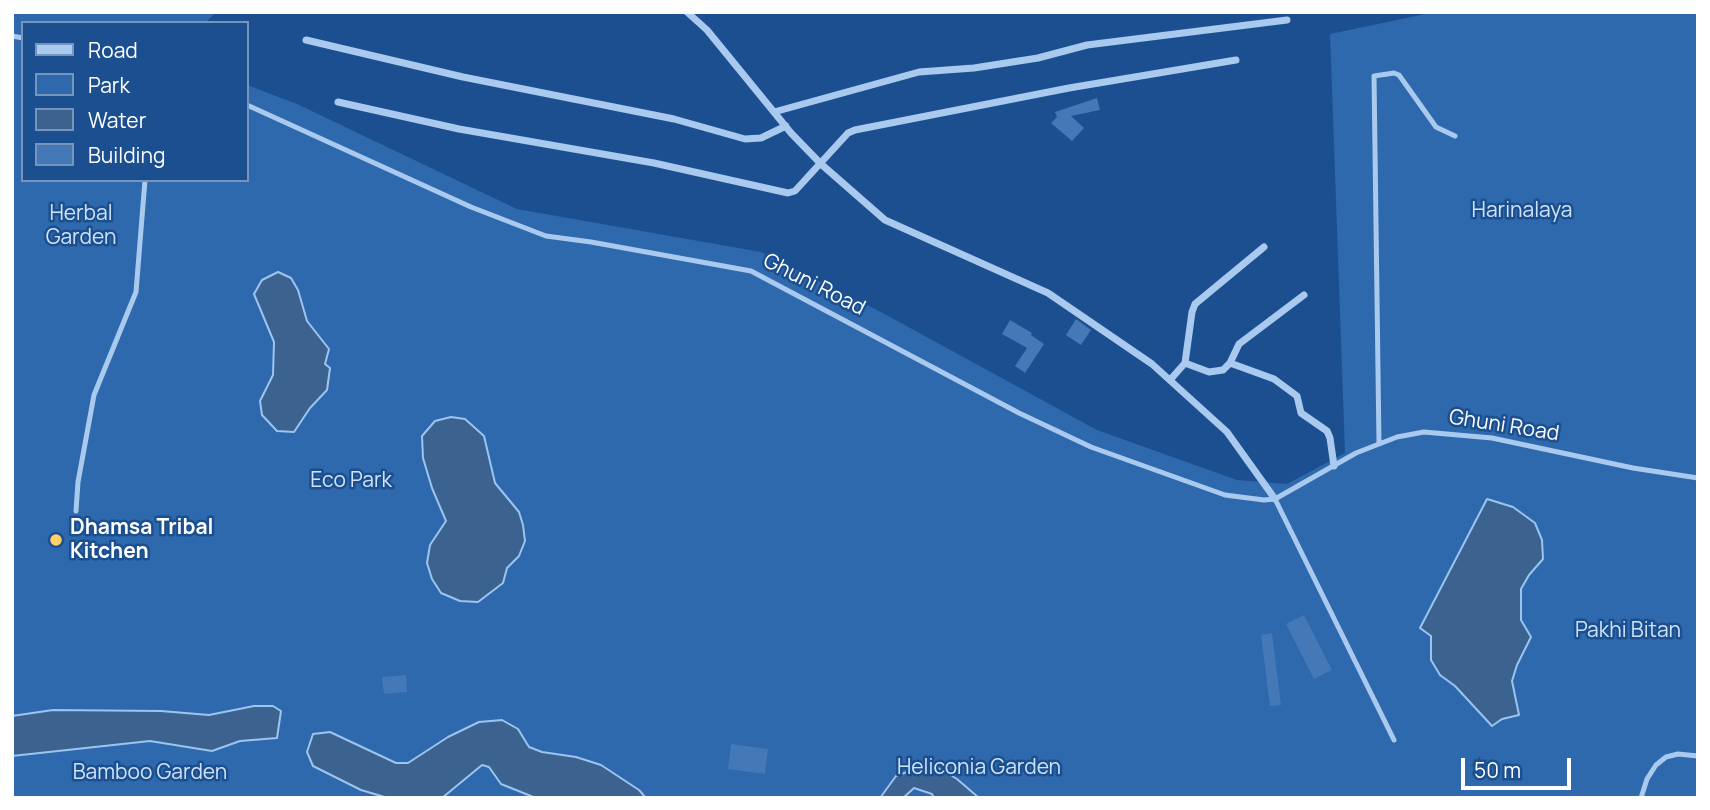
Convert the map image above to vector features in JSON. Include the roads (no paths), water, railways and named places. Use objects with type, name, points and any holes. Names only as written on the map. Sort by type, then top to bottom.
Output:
[{"type":"street","points":[[687,12],[707,30],[788,130],[892,225],[1048,293],[1152,364],[1227,432],[1275,499]]},
{"type":"street","points":[[774,112],[919,72],[974,68],[1038,58],[1087,46],[1287,20]]},
{"type":"street","points":[[306,40],[463,77],[674,119],[746,139],[761,138],[788,130]]},
{"type":"street","points":[[338,102],[459,129],[654,163],[788,193],[795,191],[848,133],[855,130],[1069,88],[1236,60]]},
{"type":"street","points":[[1170,380],[1185,363],[1195,304],[1264,247]]},
{"type":"street","points":[[1185,363],[1216,372],[1223,370],[1230,363],[1239,344],[1304,295]]},
{"type":"street","points":[[1230,363],[1274,379],[1297,396],[1301,413],[1326,431],[1330,438],[1334,466]]},
{"type":"lane","points":[[1379,444],[1374,76],[1394,73],[1399,75],[1436,127],[1455,136]]},
{"type":"lane","name":"Ghuni Road","points":[[248,105],[471,207],[546,236],[751,271],[1019,413],[1091,447],[1225,495],[1275,499],[1356,453],[1397,437],[1424,432],[1497,438],[1633,468],[1698,478]]},
{"type":"lane","points":[[76,511],[78,482],[94,395],[136,292],[145,182]]},
{"type":"lane","points":[[1275,499],[1394,740]]},
{"type":"lane","points":[[1640,798],[1647,779],[1656,765],[1666,757],[1678,754],[1698,756]]},
{"type":"water","points":[[278,272],[291,278],[298,290],[307,321],[329,349],[325,364],[330,368],[327,390],[310,408],[294,432],[277,431],[262,415],[260,401],[273,375],[274,342],[254,294],[262,280]]},
{"type":"water","points":[[451,417],[465,419],[484,436],[495,483],[519,512],[523,525],[525,541],[519,556],[507,568],[503,583],[478,602],[460,601],[441,593],[432,579],[427,563],[430,545],[446,521],[423,458],[422,436],[435,421]]},
{"type":"water","points":[[1487,499],[1513,507],[1535,523],[1542,540],[1543,559],[1521,589],[1521,620],[1531,637],[1512,681],[1519,715],[1502,719],[1492,726],[1455,686],[1440,675],[1431,660],[1431,636],[1420,628]]},
{"type":"water","points":[[254,706],[273,706],[281,711],[277,738],[240,741],[212,751],[150,741],[12,756],[12,716],[53,710],[161,711],[209,715]]},
{"type":"water","points":[[502,720],[518,729],[529,747],[601,765],[639,790],[646,798],[536,798],[501,784],[489,767],[482,765],[442,798],[388,798],[361,790],[313,766],[307,752],[313,734],[330,732],[396,763],[408,763],[448,737],[479,722]]},
{"type":"water","points":[[918,768],[938,768],[957,779],[979,798],[934,798],[932,794],[914,788],[903,798],[880,798],[896,776]]},
{"type":"place","name":"Dhamsa Tribal Kitchen","points":[[56,540]]},
{"type":"park label","name":"Harinalaya","points":[[1522,211]]},
{"type":"park label","name":"Herbal Garden","points":[[81,226]]},
{"type":"park label","name":"Eco Park","points":[[351,481]]},
{"type":"park label","name":"Pakhi Bitan","points":[[1628,631]]},
{"type":"park label","name":"Heliconia Garden","points":[[979,768]]},
{"type":"park label","name":"Bamboo Garden","points":[[150,773]]}]
